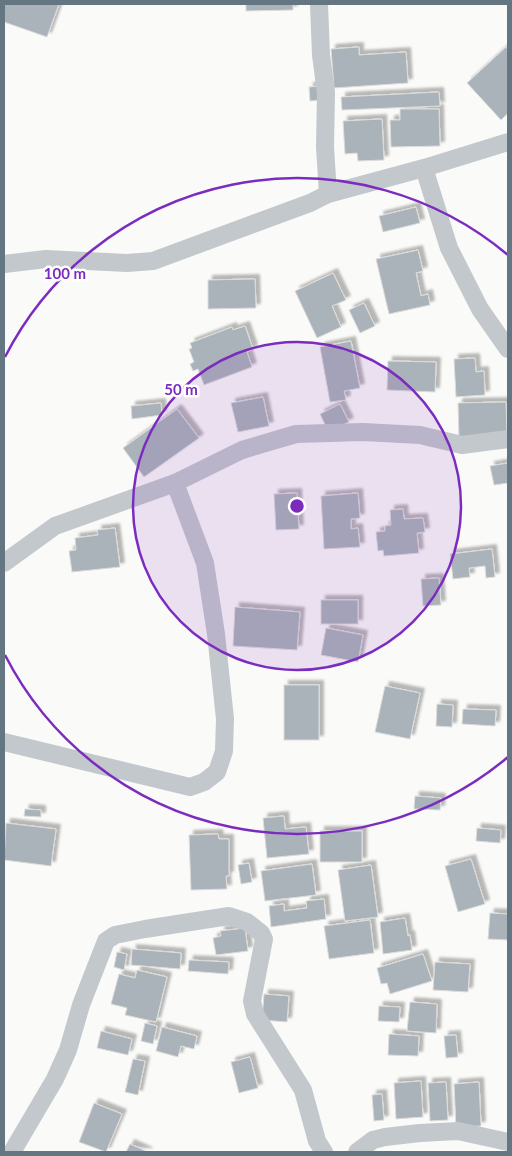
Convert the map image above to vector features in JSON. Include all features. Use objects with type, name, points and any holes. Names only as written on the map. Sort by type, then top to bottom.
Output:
[{"type":"street","points":[[319,4],[326,93],[325,147],[328,194]]},
{"type":"street","points":[[4,264],[46,259],[127,263],[153,260],[301,206],[328,194],[424,168],[508,142]]},
{"type":"street","points":[[424,168],[449,248],[480,309],[508,349]]},
{"type":"street","points":[[4,562],[55,526],[175,483],[242,450],[296,434],[363,432],[420,435],[462,445],[508,439]]},
{"type":"street","points":[[4,742],[190,787],[204,782],[217,772],[224,751],[225,719],[216,634],[205,563],[175,483]]},
{"type":"street","points":[[12,1152],[55,1079],[68,1050],[81,1005],[106,941],[115,935],[138,930],[228,916],[247,922],[261,933],[264,939],[252,1001],[255,1014],[281,1052],[303,1090],[317,1141],[324,1152]]},
{"type":"street","points":[[357,1152],[373,1140],[385,1136],[458,1130],[508,1142]]},
{"type":"building","points":[[4,4],[59,4],[47,37],[4,22]]},
{"type":"building","points":[[246,4],[293,4],[293,10],[246,11]]},
{"type":"building","points":[[359,47],[359,55],[406,52],[408,83],[334,88],[331,49]]},
{"type":"building","points":[[506,47],[508,50],[508,113],[501,120],[467,83]]},
{"type":"building","points":[[321,86],[322,100],[310,101],[309,87]]},
{"type":"building","points":[[439,92],[440,106],[342,110],[341,97]]},
{"type":"building","points":[[400,109],[439,109],[440,146],[391,147],[390,120],[400,120]]},
{"type":"building","points":[[382,119],[384,160],[358,161],[357,153],[345,154],[343,121]]},
{"type":"building","points":[[416,207],[420,223],[383,232],[379,216]]},
{"type":"building","points":[[418,250],[423,271],[416,273],[421,296],[428,294],[430,305],[389,314],[376,259]]},
{"type":"building","points":[[333,273],[346,300],[332,306],[341,327],[317,338],[295,291]]},
{"type":"building","points":[[255,279],[256,308],[208,309],[208,280]]},
{"type":"building","points":[[364,303],[375,326],[360,333],[349,310]]},
{"type":"building","points":[[245,326],[253,349],[247,352],[252,367],[204,385],[198,369],[193,371],[190,364],[194,362],[189,349],[192,348],[190,343],[232,327],[233,330]]},
{"type":"building","points":[[351,341],[360,388],[344,391],[346,400],[330,402],[320,347]]},
{"type":"building","points":[[475,358],[476,372],[484,371],[485,395],[456,397],[454,359]]},
{"type":"building","points":[[388,361],[436,362],[435,392],[387,390]]},
{"type":"building","points":[[263,397],[269,426],[238,432],[231,403]]},
{"type":"building","points":[[506,402],[507,438],[459,439],[458,403]]},
{"type":"building","points":[[161,403],[162,415],[132,419],[131,406]]},
{"type":"building","points":[[340,404],[349,422],[328,431],[320,414]]},
{"type":"building","points":[[177,409],[199,438],[144,477],[123,448]]},
{"type":"building","points":[[508,463],[508,483],[494,485],[490,466]]},
{"type":"building","points":[[297,493],[299,529],[276,530],[274,494]]},
{"type":"building","points":[[358,493],[360,518],[351,519],[351,529],[358,528],[360,547],[324,549],[321,496]]},
{"type":"building","points":[[403,509],[404,519],[423,518],[425,532],[417,533],[419,553],[384,556],[383,550],[378,551],[376,532],[385,531],[385,526],[391,525],[390,510]]},
{"type":"building","points":[[115,528],[120,567],[72,572],[69,551],[76,550],[75,538],[98,535],[97,530]]},
{"type":"building","points":[[492,549],[495,577],[486,578],[485,566],[469,568],[470,577],[453,579],[450,554]]},
{"type":"building","points":[[439,578],[441,605],[423,606],[421,579]]},
{"type":"building","points":[[321,600],[358,600],[358,624],[321,624]]},
{"type":"building","points":[[235,607],[300,612],[297,650],[233,646]]},
{"type":"building","points":[[326,628],[363,635],[358,662],[321,655]]},
{"type":"building","points":[[284,685],[319,685],[319,740],[284,740]]},
{"type":"building","points":[[385,686],[420,693],[410,739],[375,732]]},
{"type":"building","points":[[437,704],[453,705],[452,727],[436,726]]},
{"type":"building","points":[[463,709],[496,710],[495,726],[462,724]]},
{"type":"building","points":[[415,796],[441,798],[440,810],[414,809]]},
{"type":"building","points":[[25,809],[41,810],[41,817],[24,816]]},
{"type":"building","points":[[284,816],[285,829],[306,827],[309,854],[267,858],[263,818]]},
{"type":"building","points":[[6,823],[56,829],[51,866],[4,860]]},
{"type":"building","points":[[477,828],[501,830],[500,843],[476,841]]},
{"type":"building","points":[[320,831],[362,831],[362,862],[320,862]]},
{"type":"building","points":[[218,834],[219,839],[229,839],[229,876],[226,876],[227,889],[191,890],[189,835]]},
{"type":"building","points":[[471,859],[485,904],[458,912],[445,866]]},
{"type":"building","points":[[249,863],[252,882],[241,884],[238,865]]},
{"type":"building","points":[[312,864],[316,895],[265,901],[261,871]]},
{"type":"building","points":[[371,865],[378,917],[345,921],[338,870]]},
{"type":"building","points":[[324,899],[326,919],[271,927],[269,906],[284,904],[284,911],[307,908],[306,901]]},
{"type":"building","points":[[490,913],[508,914],[508,940],[488,939]]},
{"type":"building","points":[[405,918],[412,950],[383,954],[380,922]]},
{"type":"building","points":[[370,920],[374,953],[329,959],[324,926]]},
{"type":"building","points":[[245,928],[248,951],[216,955],[213,938],[221,936],[220,931]]},
{"type":"building","points":[[132,949],[181,953],[180,969],[131,965]]},
{"type":"building","points":[[117,952],[127,954],[124,970],[114,967]]},
{"type":"building","points":[[423,954],[432,981],[390,994],[387,983],[381,984],[377,968]]},
{"type":"building","points":[[189,960],[229,962],[228,974],[188,971]]},
{"type":"building","points":[[435,962],[470,964],[468,992],[433,990]]},
{"type":"building","points":[[137,970],[167,977],[156,1022],[125,1015],[127,1008],[111,1004],[119,974],[135,978]]},
{"type":"building","points":[[264,994],[289,996],[287,1022],[262,1020]]},
{"type":"building","points":[[410,1002],[437,1004],[436,1033],[407,1031]]},
{"type":"building","points":[[379,1006],[400,1007],[399,1022],[378,1021]]},
{"type":"building","points":[[145,1023],[157,1026],[153,1044],[141,1041]]},
{"type":"building","points":[[162,1027],[197,1036],[194,1049],[181,1046],[178,1057],[156,1051]]},
{"type":"building","points":[[101,1031],[132,1039],[128,1055],[97,1048]]},
{"type":"building","points":[[389,1034],[419,1036],[418,1056],[388,1055]]},
{"type":"building","points":[[456,1035],[458,1057],[446,1058],[444,1036]]},
{"type":"building","points":[[250,1057],[258,1088],[239,1093],[231,1062]]},
{"type":"building","points":[[133,1059],[145,1061],[138,1095],[125,1092]]},
{"type":"building","points":[[421,1081],[423,1117],[396,1119],[394,1083]]},
{"type":"building","points":[[446,1082],[448,1120],[430,1121],[428,1083]]},
{"type":"building","points":[[479,1082],[481,1126],[456,1127],[454,1084]]},
{"type":"building","points":[[382,1094],[384,1120],[374,1121],[372,1095]]},
{"type":"building","points":[[94,1103],[122,1114],[106,1152],[79,1142]]},
{"type":"building","points":[[130,1144],[148,1152],[126,1152]]}]
